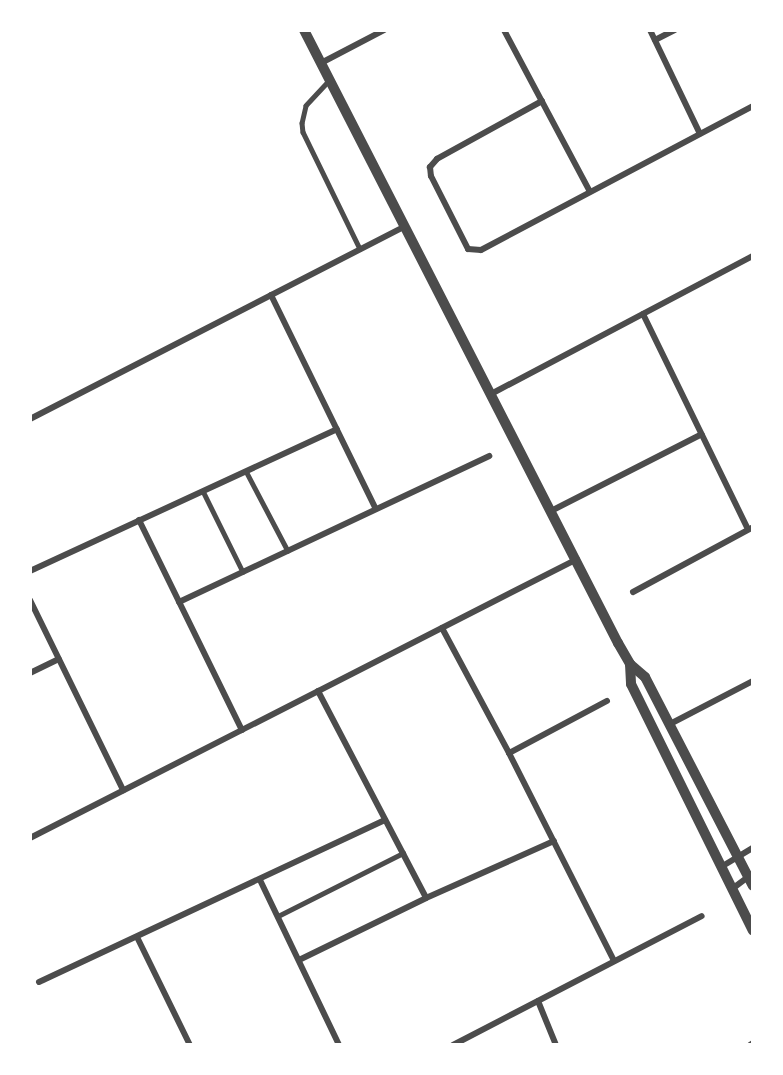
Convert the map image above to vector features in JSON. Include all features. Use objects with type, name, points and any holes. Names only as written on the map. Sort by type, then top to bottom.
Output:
[{"type":"street","points":[[304,30],[630,664],[645,677],[751,879],[732,889]]},
{"type":"street","points":[[321,63],[384,30]]},
{"type":"street","points":[[504,30],[590,192]]},
{"type":"street","points":[[650,30],[700,134]]},
{"type":"street","points":[[655,40],[675,30]]},
{"type":"street","points":[[542,101],[437,159],[430,167],[431,176],[465,246],[472,251],[481,250],[753,106]]},
{"type":"street","points":[[30,419],[405,226]]},
{"type":"street","points":[[491,394],[753,256]]},
{"type":"street","points":[[271,295],[376,509]]},
{"type":"street","points":[[633,592],[751,528],[643,314]]},
{"type":"street","points":[[30,571],[337,429]]},
{"type":"street","points":[[551,511],[702,434]]},
{"type":"street","points":[[179,602],[489,456]]},
{"type":"street","points":[[139,520],[242,730]]},
{"type":"street","points":[[30,838],[576,560]]},
{"type":"street","points":[[30,600],[123,790]]},
{"type":"street","points":[[442,628],[509,753],[615,961]]},
{"type":"street","points":[[30,673],[59,658]]},
{"type":"street","points":[[630,664],[631,684],[753,931]]},
{"type":"street","points":[[669,724],[753,681]]},
{"type":"street","points":[[318,691],[426,898]]},
{"type":"street","points":[[509,753],[607,701]]},
{"type":"street","points":[[39,982],[386,820]]},
{"type":"street","points":[[299,960],[426,898],[554,840]]},
{"type":"street","points":[[721,867],[753,848]]},
{"type":"street","points":[[260,880],[339,1045]]},
{"type":"street","points":[[453,1045],[702,916]]},
{"type":"street","points":[[137,937],[190,1045]]},
{"type":"street","points":[[538,1001],[556,1045]]},
{"type":"lane","points":[[330,80],[306,106],[302,123],[303,132],[360,249]]},
{"type":"lane","points":[[246,471],[288,551]]},
{"type":"lane","points":[[202,491],[243,572]]},
{"type":"lane","points":[[278,916],[403,853]]}]
